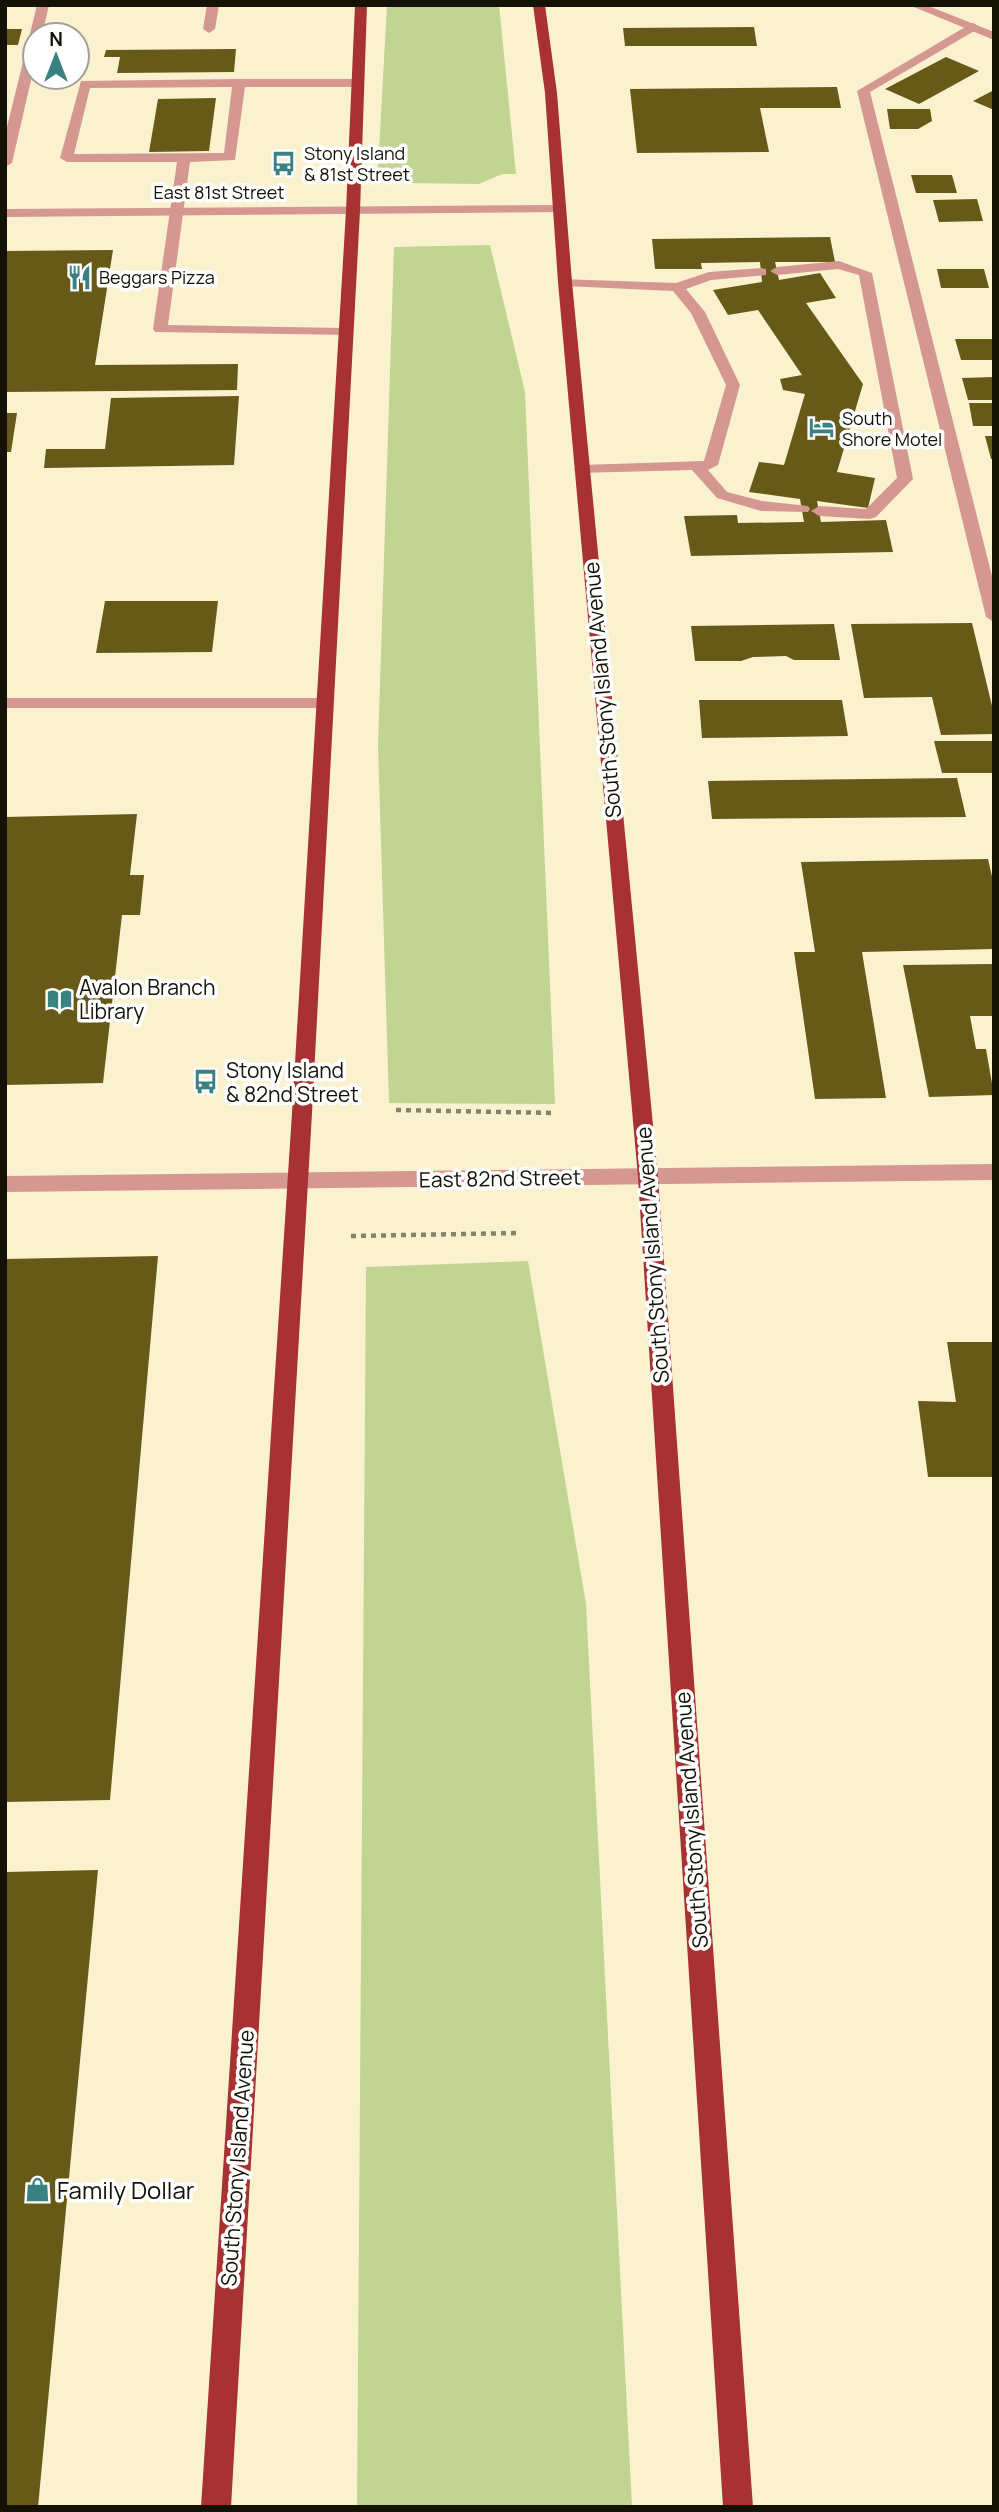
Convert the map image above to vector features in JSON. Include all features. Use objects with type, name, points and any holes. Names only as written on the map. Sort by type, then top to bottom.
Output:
[{"type":"highway","name":"South Stony Island Avenue","points":[[216,2507],[298,1181],[346,332],[361,5]]},
{"type":"highway","name":"South Stony Island Avenue","points":[[539,5],[551,93],[565,282],[648,1177],[738,2507]]},
{"type":"street","points":[[209,29],[213,5]]},
{"type":"street","points":[[915,5],[994,36]]},
{"type":"street","points":[[972,27],[863,91],[994,617]]},
{"type":"street","points":[[239,83],[230,157],[68,158],[85,84],[239,83],[356,83]]},
{"type":"street","points":[[5,163],[22,91]]},
{"type":"street","points":[[184,158],[160,330],[346,332]]},
{"type":"street","name":"East 81st Street","points":[[5,213],[559,209]]},
{"type":"street","points":[[565,282],[677,287],[709,276],[839,265],[865,273],[905,479],[870,514],[819,511]]},
{"type":"street","points":[[582,470],[710,465],[733,385],[698,312],[677,287]]},
{"type":"street","points":[[696,466],[722,495],[761,506],[802,509]]},
{"type":"street","points":[[5,703],[324,703]]},
{"type":"street","name":"East 82nd Street","points":[[5,1184],[994,1172]]},
{"type":"path","points":[[396,1110],[556,1113]]},
{"type":"path","points":[[351,1236],[520,1233]]},
{"type":"green space","points":[[387,5],[499,5],[516,174],[502,174],[479,184],[410,183],[400,172],[378,169]]},
{"type":"green space","points":[[490,245],[525,392],[555,1104],[389,1103],[378,746],[394,247]]},
{"type":"green space","points":[[528,1261],[586,1604],[632,2507],[357,2507],[366,1267]]},
{"type":"building","points":[[754,27],[757,46],[625,46],[623,28]]},
{"type":"building","points":[[5,29],[21,29],[18,45],[5,45]]},
{"type":"building","points":[[236,49],[234,72],[117,73],[120,57],[104,57],[106,50]]},
{"type":"building","points":[[946,57],[979,71],[919,104],[885,89]]},
{"type":"building","points":[[837,87],[841,108],[760,108],[769,152],[637,153],[630,89]]},
{"type":"building","points":[[994,90],[994,110],[973,101]]},
{"type":"building","points":[[216,98],[209,151],[149,152],[158,99]]},
{"type":"building","points":[[887,109],[930,109],[932,121],[918,129],[890,129]]},
{"type":"building","points":[[911,175],[952,175],[957,193],[916,193]]},
{"type":"building","points":[[977,199],[983,221],[939,222],[933,200]]},
{"type":"building","name":"South Shore Motel","points":[[830,237],[835,262],[775,262],[779,280],[820,273],[836,298],[806,303],[863,384],[837,472],[875,478],[868,508],[817,501],[821,522],[886,520],[893,552],[691,556],[684,516],[737,515],[738,523],[804,522],[800,499],[749,492],[759,462],[784,465],[805,394],[783,390],[780,379],[802,375],[758,310],[728,315],[713,290],[762,282],[760,262],[701,263],[702,269],[655,269],[652,239]]},
{"type":"building","points":[[113,250],[95,365],[238,364],[237,390],[5,392],[5,251]]},
{"type":"building","points":[[937,269],[984,269],[989,288],[941,288]]},
{"type":"building","points":[[955,339],[994,339],[994,360],[961,360]]},
{"type":"building","points":[[994,377],[994,400],[968,400],[962,378]]},
{"type":"building","points":[[239,396],[234,465],[44,468],[46,449],[105,449],[111,398]]},
{"type":"building","points":[[969,403],[994,403],[994,426],[973,426]]},
{"type":"building","points":[[5,413],[17,413],[11,452],[5,452]]},
{"type":"building","points":[[985,436],[994,436],[994,459],[991,459]]},
{"type":"building","points":[[105,601],[218,601],[212,652],[96,653]]},
{"type":"building","points":[[972,623],[994,714],[994,734],[941,735],[932,697],[864,698],[851,624]]},
{"type":"building","points":[[834,624],[840,660],[794,660],[786,656],[753,657],[741,661],[695,661],[691,626]]},
{"type":"building","points":[[699,700],[842,700],[848,736],[702,738]]},
{"type":"building","points":[[934,741],[994,741],[994,773],[942,773]]},
{"type":"building","points":[[957,778],[966,817],[712,819],[708,781]]},
{"type":"building","name":"Avalon Branch Library","points":[[137,814],[130,875],[144,875],[140,915],[122,915],[103,1083],[5,1085],[5,817]]},
{"type":"building","points":[[988,859],[994,885],[994,949],[862,952],[886,1098],[815,1099],[794,952],[815,952],[801,862]]},
{"type":"building","points":[[994,964],[994,1016],[970,1016],[976,1049],[986,1049],[994,1095],[929,1097],[903,965]]},
{"type":"building","points":[[158,1256],[110,1800],[5,1802],[5,1259]]},
{"type":"building","points":[[947,1342],[994,1342],[994,1477],[928,1477],[918,1401],[956,1402]]},
{"type":"building","name":"Family Dollar","points":[[98,1870],[38,2507],[5,2507],[5,1872]]},
{"type":"place","name":"Stony Island & 81st Street","points":[[284,163]]},
{"type":"place","name":"Beggars Pizza","points":[[79,277]]},
{"type":"place","name":"South Shore Motel","points":[[822,428]]},
{"type":"place","name":"Avalon Branch Library","points":[[59,999]]},
{"type":"place","name":"Stony Island & 82nd Street","points":[[206,1082]]},
{"type":"place","name":"Family Dollar","points":[[37,2189]]}]
